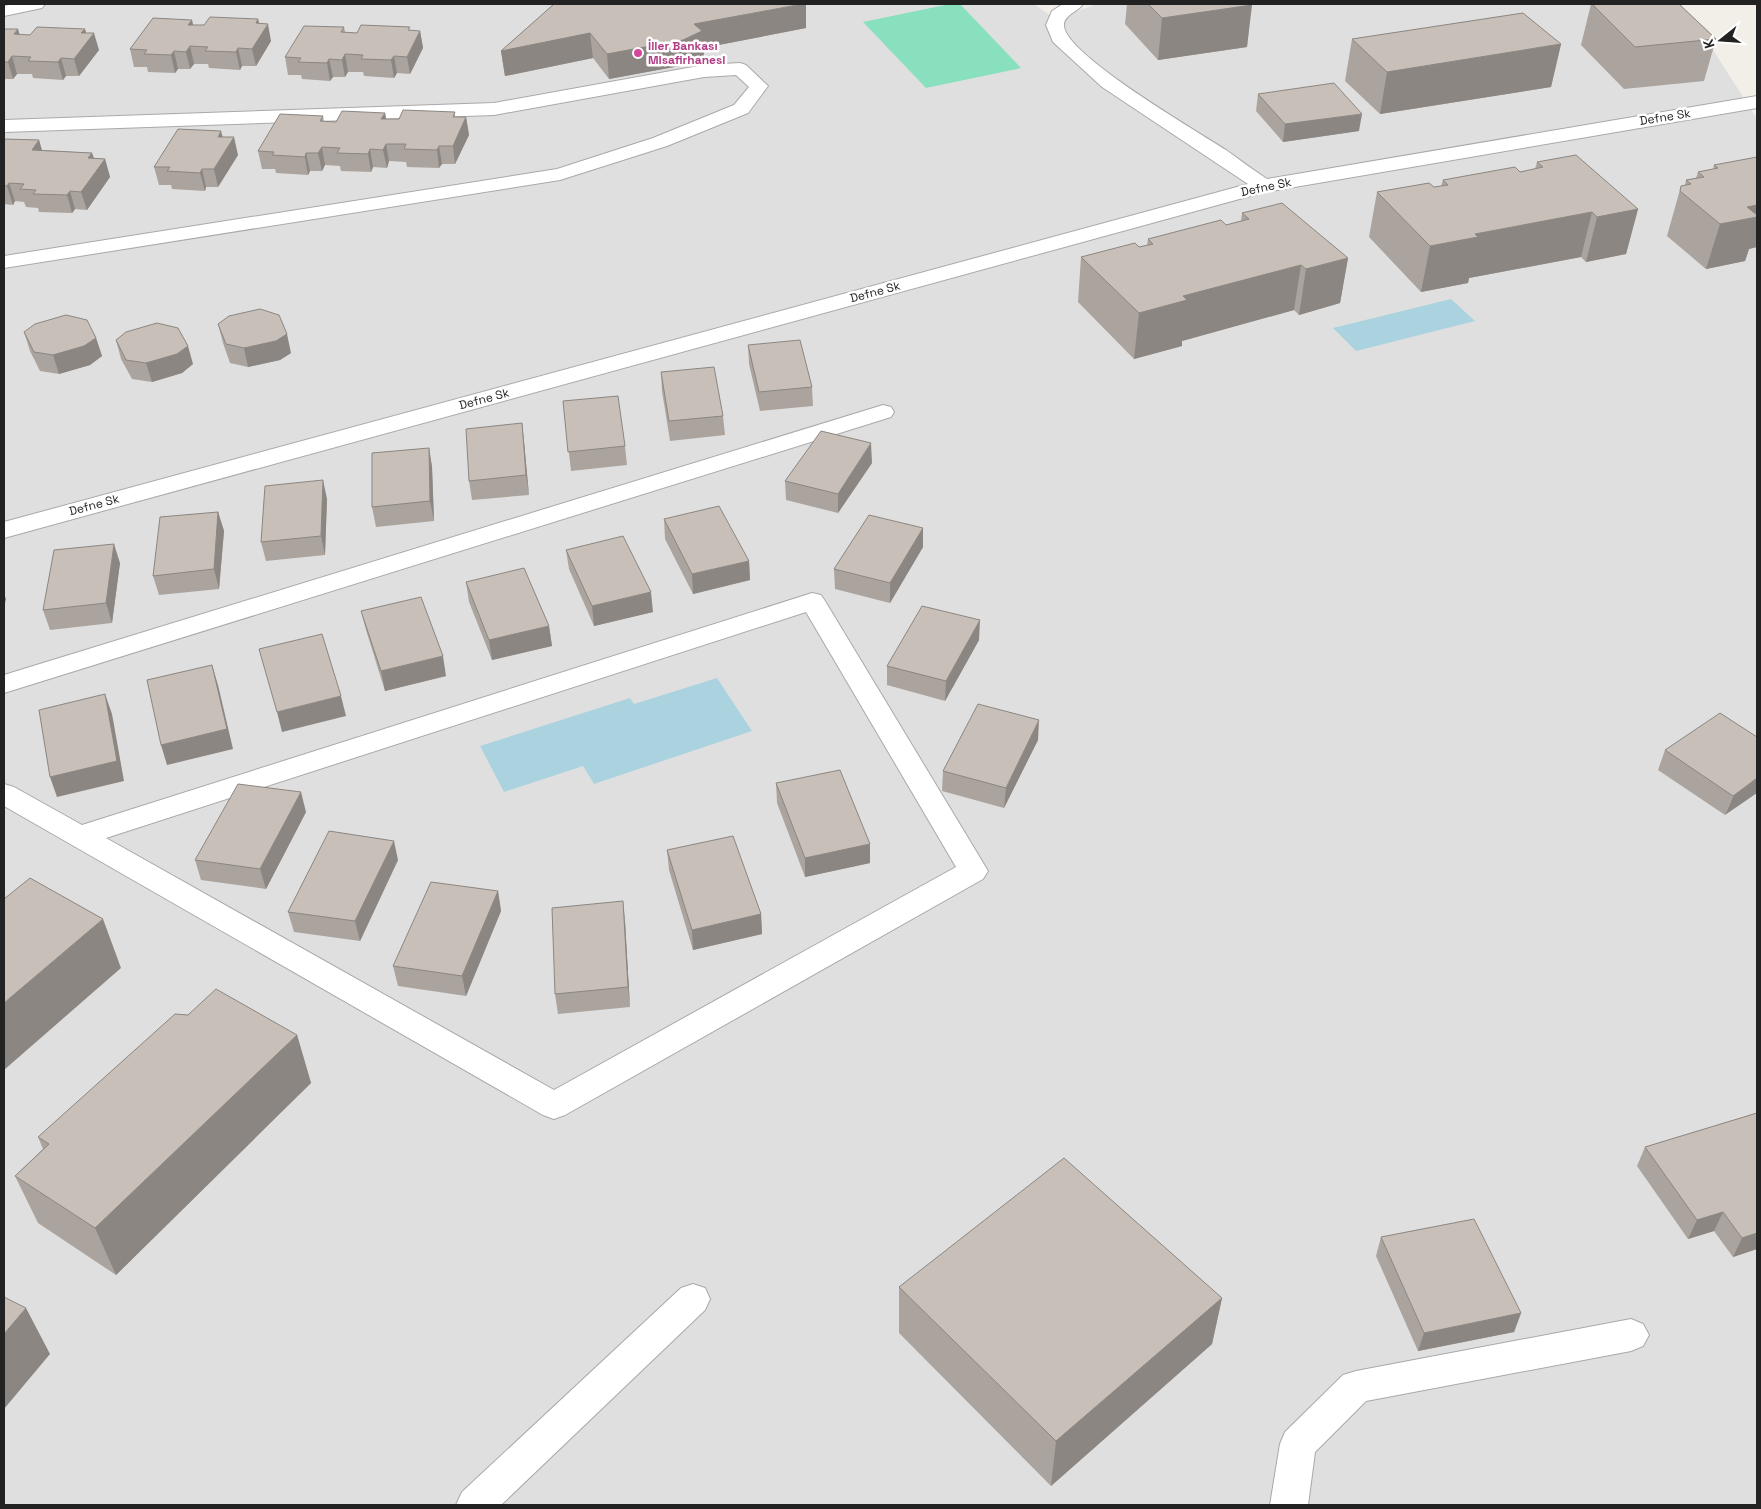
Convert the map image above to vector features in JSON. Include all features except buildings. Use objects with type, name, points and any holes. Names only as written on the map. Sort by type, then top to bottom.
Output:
[{"type":"street","points":[[4,11],[36,4]]},
{"type":"street","points":[[1074,4],[1058,15],[1054,25],[1059,38],[1108,83],[1220,155],[1263,186]]},
{"type":"street","points":[[4,126],[494,109],[704,71],[740,69],[760,86],[742,109],[660,142],[560,174],[4,262]]},
{"type":"street","name":"Defne Sk","points":[[4,530],[1263,186],[1757,102]]},
{"type":"street","points":[[4,684],[883,412]]},
{"type":"street","points":[[4,794],[554,1106],[973,871],[812,601],[79,836]]},
{"type":"street","points":[[475,1505],[693,1299]]},
{"type":"street","points":[[1289,1505],[1298,1444],[1356,1387],[1631,1335]]},
{"type":"shaded area","points":[[4,4],[1034,4],[1055,19],[1097,4],[1674,4],[1708,42],[1757,119],[1757,1505],[4,1505]]},
{"type":"green space","points":[[950,4],[960,4],[1021,68],[926,88],[863,22]]},
{"type":"water","points":[[1451,299],[1475,321],[1356,351],[1333,328]]},
{"type":"water","points":[[717,678],[752,731],[594,784],[583,766],[504,792],[480,746],[630,698],[634,704]]},
{"type":"place","name":"İller Bankası Misafirhanesi","points":[[638,53]]}]
